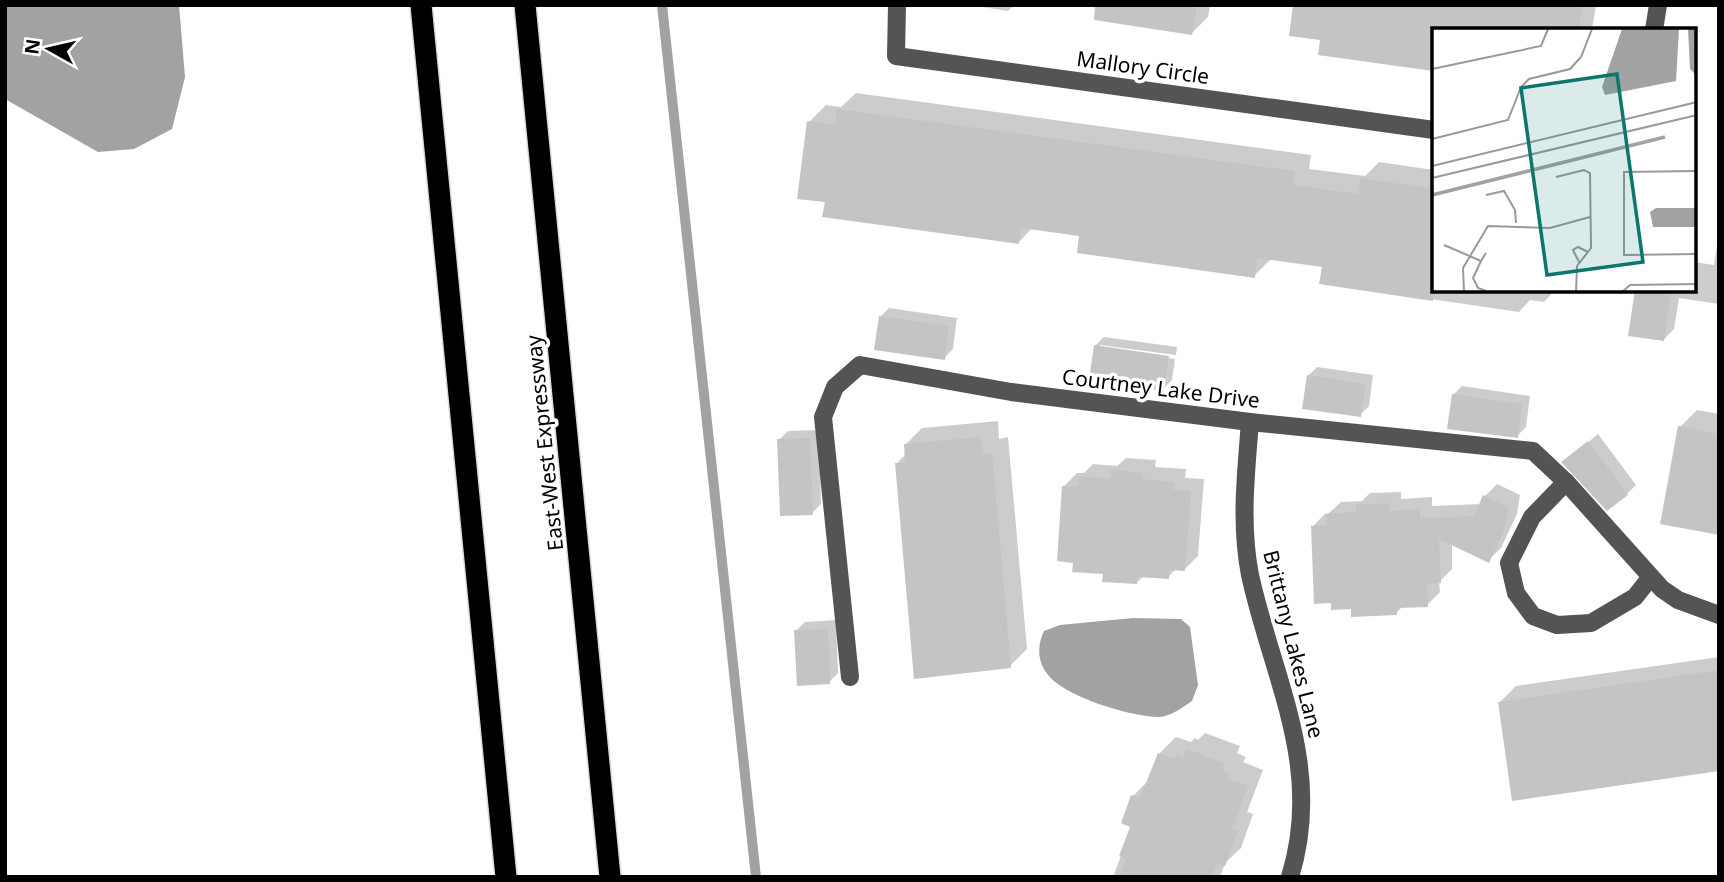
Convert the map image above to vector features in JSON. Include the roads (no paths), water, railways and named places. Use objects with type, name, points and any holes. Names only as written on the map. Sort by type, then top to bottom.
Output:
[{"type":"highway","points":[[421,5],[506,877]]},
{"type":"highway","name":"East-West Expressway","points":[[525,5],[610,877]]},
{"type":"lane","name":"Mallory Circle","points":[[897,5],[896,56],[1432,130]]},
{"type":"lane","points":[[1654,28],[1658,5]]},
{"type":"lane","name":"Courtney Lake Drive","points":[[850,677],[823,417],[835,387],[860,365],[1011,392],[1250,422],[1533,451],[1566,482],[1650,578],[1678,600],[1719,615]]},
{"type":"lane","name":"Brittany Lakes Lane","points":[[1250,422],[1243,514],[1245,541],[1250,574],[1286,704],[1301,771],[1299,842],[1290,877]]},
{"type":"lane","points":[[1566,482],[1532,517],[1509,563],[1516,593],[1533,616],[1558,625],[1591,623],[1635,597],[1650,578]]},
{"type":"waterway","points":[[662,5],[756,877]]}]
